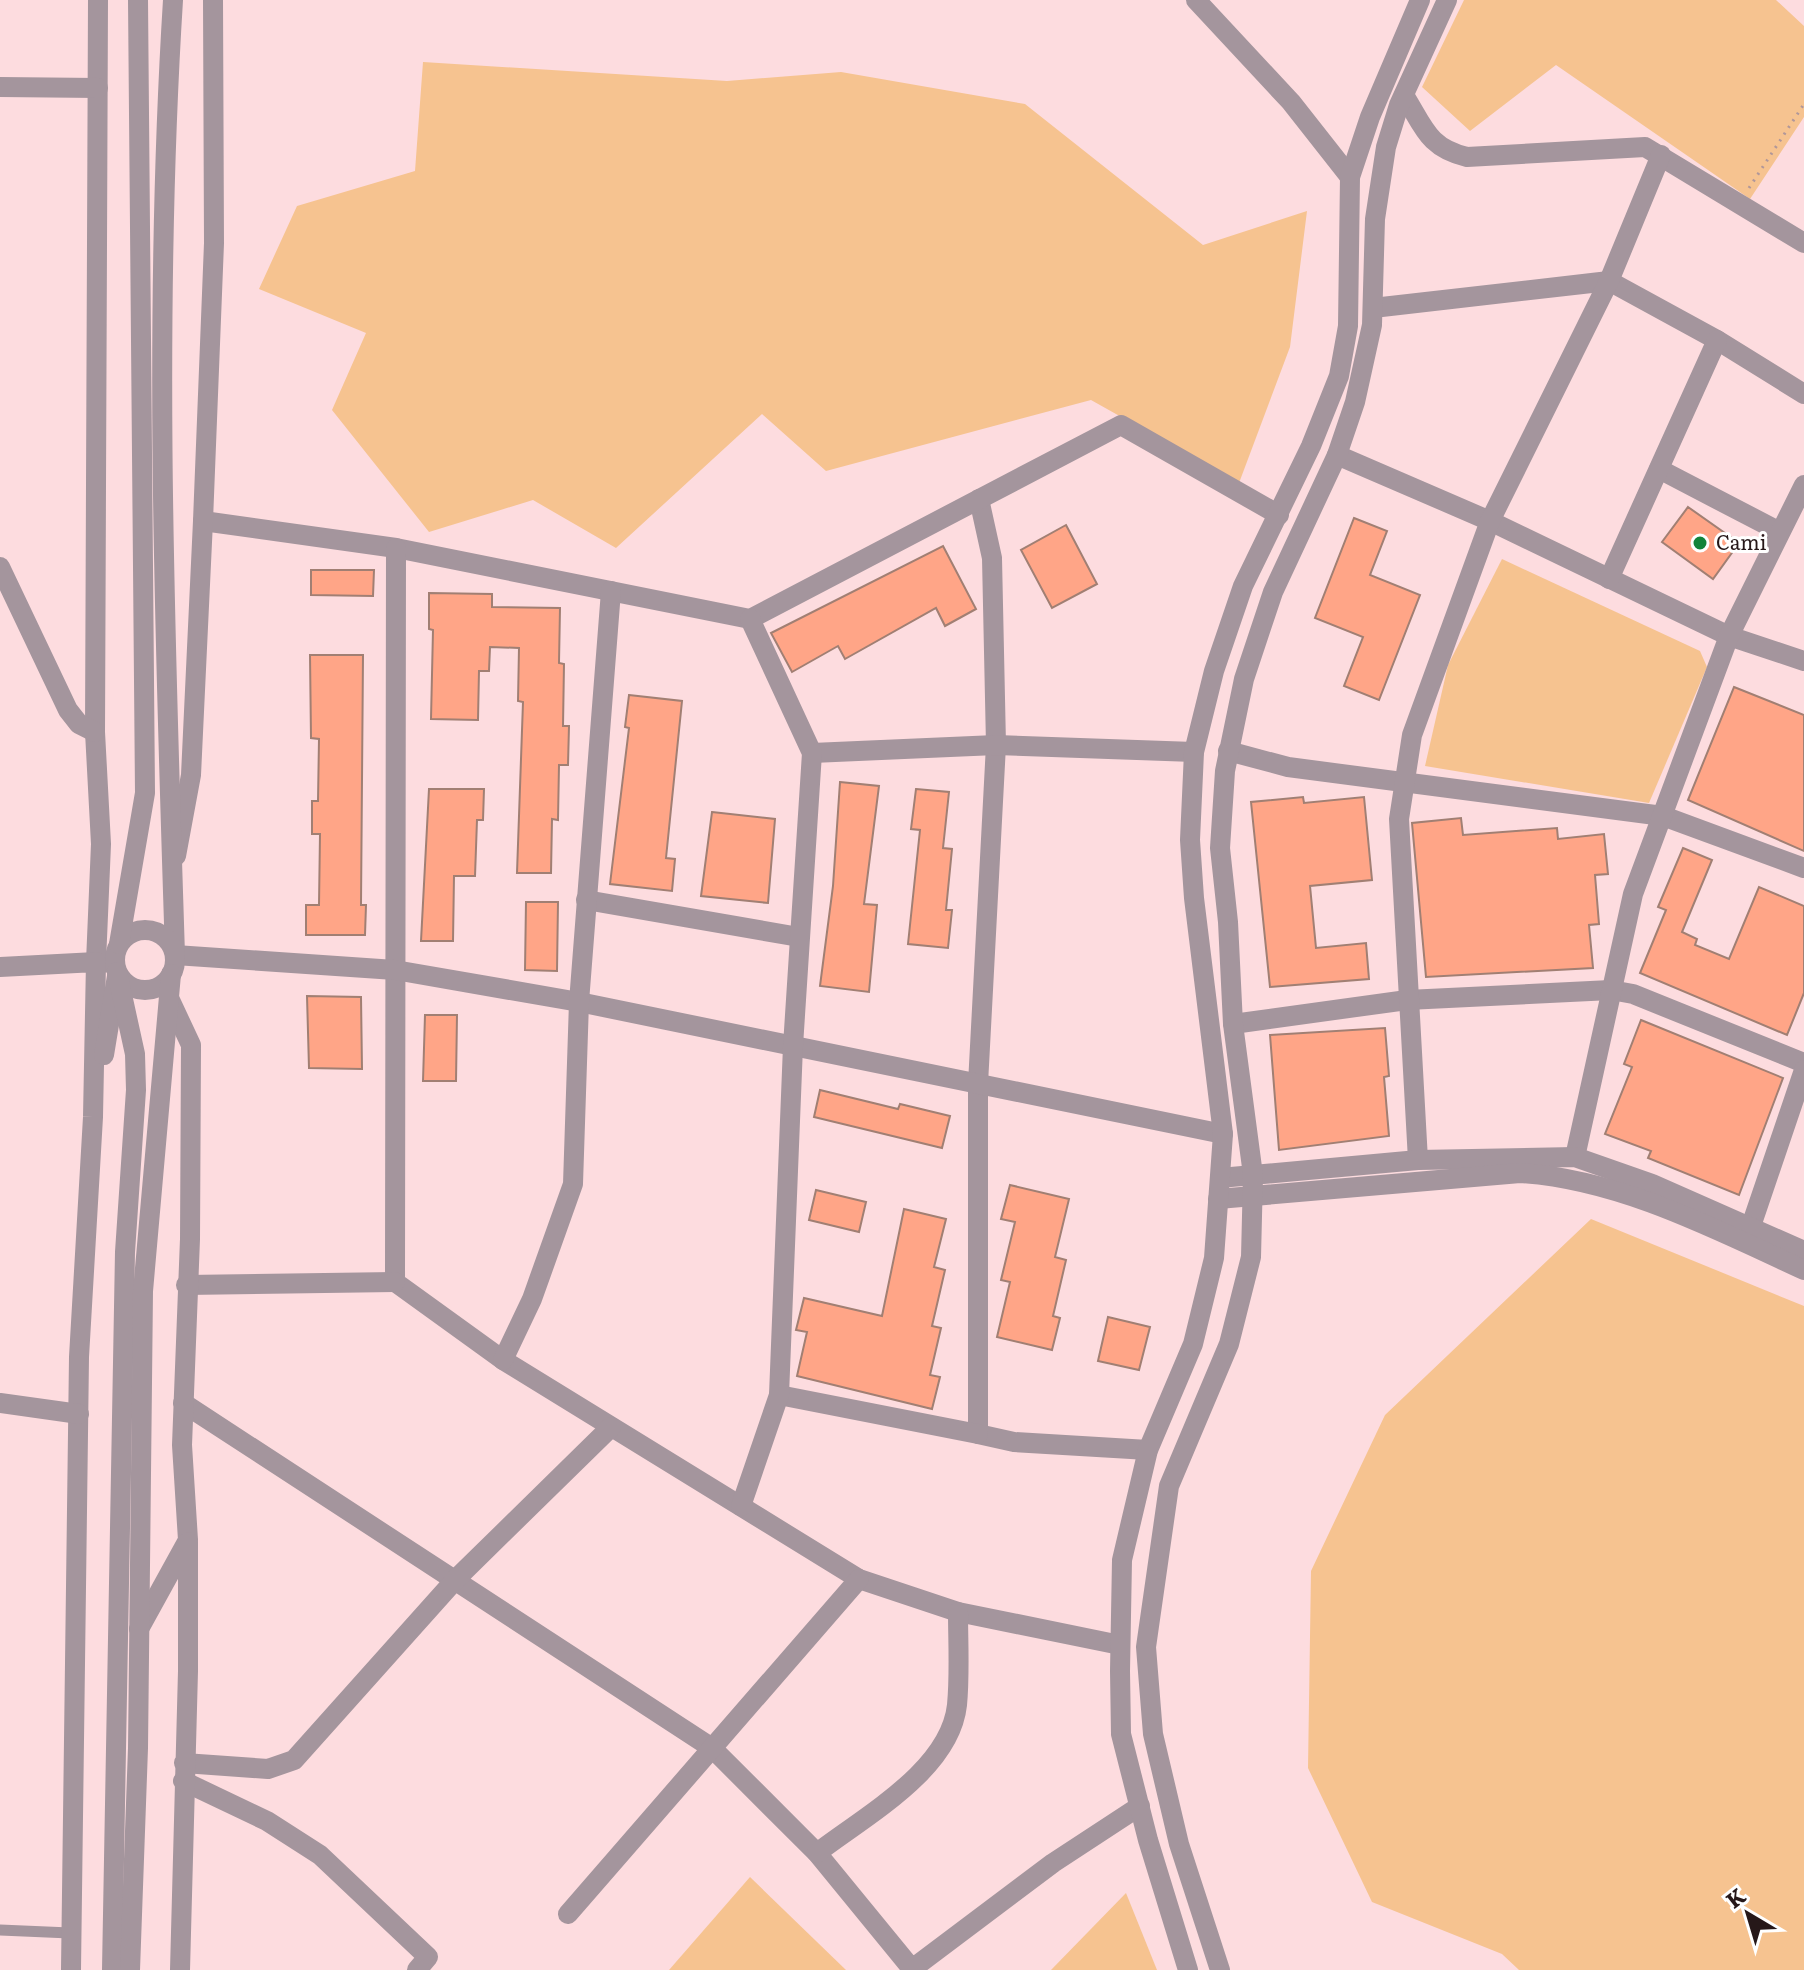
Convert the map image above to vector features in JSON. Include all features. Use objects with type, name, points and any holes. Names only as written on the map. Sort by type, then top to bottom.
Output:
[{"type":"street","points":[[98,0],[95,732],[112,960],[135,1054],[136,1090],[125,1252],[112,1970]]},
{"type":"street","points":[[71,1970],[79,1414],[93,1117],[112,960],[145,793],[138,0]]},
{"type":"street","points":[[130,1970],[139,1629],[143,1291],[173,964],[165,684],[162,360],[166,113],[173,0]]},
{"type":"street","points":[[172,876],[191,775],[203,521],[214,243],[213,0]]},
{"type":"street","points":[[1196,0],[1291,102],[1350,177]]},
{"type":"street","points":[[1188,1970],[1121,1734],[1120,1645],[1122,1560],[1148,1450],[1193,1344],[1214,1258],[1223,1134],[1194,898],[1190,840],[1194,752],[1214,671],[1243,586],[1279,515],[1339,376],[1348,326],[1350,177],[1370,117],[1420,0]]},
{"type":"street","points":[[1220,1970],[1179,1844],[1153,1734],[1146,1647],[1169,1486],[1229,1344],[1251,1257],[1253,1175],[1233,1024],[1228,922],[1220,848],[1228,751],[1244,679],[1273,592],[1337,455],[1355,402],[1373,308],[1375,219],[1386,147],[1404,95],[1447,0]]},
{"type":"street","points":[[0,87],[98,88]]},
{"type":"street","points":[[1404,95],[1436,146],[1444,152],[1467,157],[1645,147],[1804,243]]},
{"type":"street","points":[[1418,1160],[1399,819],[1412,735],[1490,521],[1609,281],[1661,155]]},
{"type":"street","points":[[1373,308],[1609,281],[1717,340],[1804,394]]},
{"type":"street","points":[[1609,579],[1717,340]]},
{"type":"street","points":[[203,521],[396,548],[750,619],[1121,425],[1279,515]]},
{"type":"street","points":[[1337,455],[1490,521],[1729,636],[1804,661]]},
{"type":"street","points":[[1659,469],[1780,532]]},
{"type":"street","points":[[1575,1157],[1633,894],[1729,636],[1804,485]]},
{"type":"street","points":[[978,1434],[978,1084],[996,745],[992,558],[979,499]]},
{"type":"street","points":[[395,1282],[396,548]]},
{"type":"street","points":[[0,567],[68,710],[79,724],[95,732]]},
{"type":"street","points":[[503,1360],[532,1299],[573,1184],[579,1002],[611,591]]},
{"type":"street","points":[[741,1506],[779,1395],[793,1046],[812,753],[750,619]]},
{"type":"street","points":[[812,753],[996,745],[1194,752]]},
{"type":"street","points":[[1228,751],[1288,767],[1663,816],[1804,868]]},
{"type":"street","points":[[0,967],[112,960],[135,931],[145,929],[164,937],[173,964],[166,981],[149,990],[130,986],[112,960],[101,844]]},
{"type":"street","points":[[586,900],[799,937]]},
{"type":"street","points":[[173,964],[395,970],[579,1002],[1223,1134]]},
{"type":"street","points":[[1233,1024],[1407,1000],[1611,990],[1633,994],[1804,1063]]},
{"type":"street","points":[[169,998],[191,1045],[190,1239],[182,1445],[188,1540],[180,1970]]},
{"type":"street","points":[[1750,1229],[1804,1070]]},
{"type":"street","points":[[1220,1178],[1418,1160],[1575,1157],[1652,1184],[1804,1251]]},
{"type":"street","points":[[1218,1199],[1520,1173],[1565,1176],[1734,1238],[1804,1270]]},
{"type":"street","points":[[186,1285],[395,1282],[503,1360],[859,1579],[958,1612],[1120,1645]]},
{"type":"street","points":[[779,1395],[1014,1442],[1148,1450]]},
{"type":"street","points":[[0,1403],[79,1414]]},
{"type":"street","points":[[183,1403],[712,1748],[817,1853],[912,1969],[1053,1863],[1140,1806]]},
{"type":"street","points":[[184,1772],[268,1769],[294,1760],[455,1580],[611,1427]]},
{"type":"street","points":[[139,1629],[188,1540]]},
{"type":"street","points":[[568,1914],[859,1579]]},
{"type":"street","points":[[817,1853],[912,1780],[942,1747],[957,1706],[958,1612]]},
{"type":"street","points":[[184,1772],[320,1855],[428,1957],[417,1970]]},
{"type":"lane","points":[[0,1930],[70,1933]]},
{"type":"path","points":[[1739,204],[1804,104]]},
{"type":"shaded area","points":[[1464,0],[1776,0],[1804,26],[1804,117],[1750,199],[1556,65],[1470,131],[1422,87]]},
{"type":"shaded area","points":[[423,62],[727,81],[841,72],[1025,104],[1203,245],[1307,211],[1290,347],[1239,483],[1091,400],[826,471],[762,414],[616,548],[533,500],[429,532],[332,410],[366,333],[259,289],[297,206],[415,171]]},
{"type":"shaded area","points":[[1502,559],[1700,651],[1707,667],[1649,803],[1425,766],[1448,665]]},
{"type":"shaded area","points":[[1591,1219],[1804,1306],[1804,1970],[1519,1970],[1502,1954],[1372,1902],[1308,1768],[1311,1571],[1385,1415]]},
{"type":"shaded area","points":[[750,1877],[846,1970],[669,1970]]},
{"type":"shaded area","points":[[1126,1893],[1157,1970],[1051,1970]]},
{"type":"building","name":"Cami","points":[[1688,507],[1739,543],[1713,579],[1662,542]]},
{"type":"building","points":[[1354,518],[1387,531],[1370,575],[1420,595],[1379,700],[1344,686],[1363,637],[1315,618]]},
{"type":"building","points":[[1066,525],[1097,584],[1052,608],[1021,550]]},
{"type":"building","points":[[943,546],[976,609],[945,626],[936,608],[845,659],[838,646],[792,672],[771,633]]},
{"type":"building","points":[[311,570],[374,570],[373,596],[311,595]]},
{"type":"building","points":[[429,593],[492,594],[492,607],[560,608],[559,663],[564,664],[563,726],[569,726],[568,765],[559,765],[558,820],[552,819],[551,873],[517,873],[523,702],[518,701],[519,648],[490,647],[489,671],[479,671],[478,720],[431,719],[433,630],[429,629]]},
{"type":"building","points":[[310,655],[363,655],[361,905],[366,905],[365,935],[306,935],[306,905],[319,905],[320,834],[312,834],[312,801],[318,801],[319,739],[311,738]]},
{"type":"building","points":[[1734,687],[1804,715],[1804,851],[1688,800]]},
{"type":"building","points":[[629,695],[682,701],[666,858],[675,859],[672,891],[610,884],[629,728],[625,727]]},
{"type":"building","points":[[840,782],[879,786],[864,904],[877,905],[869,992],[820,986],[833,886]]},
{"type":"building","points":[[429,789],[484,789],[483,820],[477,820],[475,876],[454,876],[453,941],[421,941]]},
{"type":"building","points":[[916,789],[949,792],[943,848],[952,849],[946,910],[952,910],[948,948],[908,944],[920,830],[911,829]]},
{"type":"building","points":[[1303,797],[1304,803],[1364,797],[1372,880],[1310,886],[1316,948],[1366,943],[1369,979],[1270,987],[1251,802]]},
{"type":"building","points":[[712,812],[775,819],[768,903],[701,896]]},
{"type":"building","points":[[1461,818],[1463,835],[1557,828],[1558,839],[1604,834],[1608,874],[1595,875],[1599,924],[1589,925],[1593,968],[1426,977],[1412,823]]},
{"type":"building","points":[[1683,848],[1712,860],[1682,932],[1697,939],[1695,945],[1729,959],[1759,887],[1804,906],[1804,993],[1787,1035],[1640,973],[1666,910],[1658,907]]},
{"type":"building","points":[[526,902],[558,902],[557,971],[525,970]]},
{"type":"building","points":[[307,996],[361,997],[362,1069],[309,1068]]},
{"type":"building","points":[[425,1015],[457,1015],[456,1081],[423,1081]]},
{"type":"building","points":[[1641,1020],[1783,1078],[1739,1195],[1648,1158],[1651,1151],[1605,1134],[1632,1067],[1624,1064]]},
{"type":"building","points":[[1385,1028],[1389,1076],[1384,1077],[1389,1136],[1279,1150],[1270,1035]]},
{"type":"building","points":[[820,1090],[898,1109],[900,1104],[950,1116],[942,1148],[814,1117]]},
{"type":"building","points":[[1010,1185],[1069,1199],[1055,1257],[1066,1260],[1053,1316],[1060,1318],[1052,1350],[997,1337],[1010,1282],[1001,1280],[1015,1222],[1001,1219]]},
{"type":"building","points":[[816,1190],[866,1202],[859,1232],[809,1220]]},
{"type":"building","points":[[904,1209],[946,1219],[934,1267],[945,1270],[932,1326],[941,1328],[930,1375],[940,1377],[932,1409],[797,1376],[807,1332],[796,1330],[804,1298],[882,1316]]},
{"type":"building","points":[[1108,1317],[1150,1327],[1139,1370],[1098,1361]]},
{"type":"place","name":"Cami","points":[[1700,543]]}]
